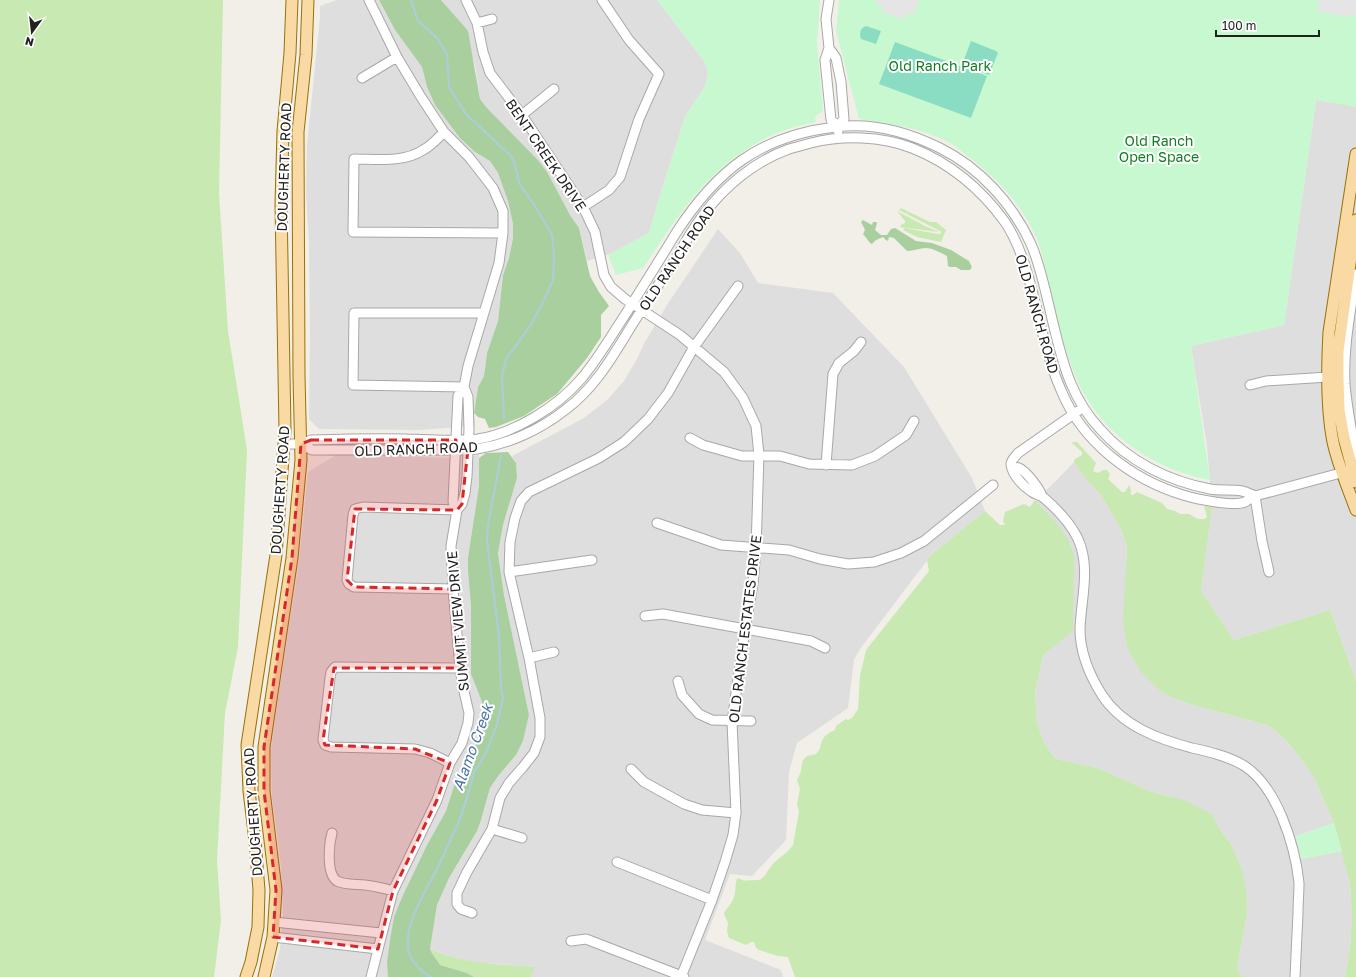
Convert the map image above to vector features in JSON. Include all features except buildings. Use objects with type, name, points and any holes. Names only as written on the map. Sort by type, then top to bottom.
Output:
[{"type":"main road","name":"DOUGHERTY ROAD","points":[[246,977],[251,962],[258,927],[259,890],[249,791],[247,745],[276,555],[284,444],[282,197],[283,131],[290,52],[292,0]]},
{"type":"main road","name":"DOUGHERTY ROAD","points":[[264,977],[273,937],[276,890],[264,791],[264,747],[292,558],[301,460],[298,376],[298,132],[306,55],[308,0]]},
{"type":"main road","points":[[1356,154],[1329,332],[1328,377],[1333,442],[1356,482]]},
{"type":"main road","points":[[1356,220],[1338,351],[1339,410],[1356,510]]},
{"type":"street","points":[[369,0],[397,57],[444,132],[469,157],[493,188],[503,211],[503,233],[499,263],[484,313],[468,366],[464,387],[352,385],[354,313],[484,313]]},
{"type":"street","name":"BENT CREEK DRIVE","points":[[466,0],[477,23],[483,52],[490,73],[522,115],[583,206],[595,232],[604,275],[611,287],[632,304]]},
{"type":"street","points":[[583,206],[609,190],[620,177],[639,119],[659,74],[629,40],[602,0]]},
{"type":"street","points":[[829,0],[826,19],[829,48],[826,60],[831,120],[838,126],[839,138]]},
{"type":"street","points":[[477,23],[492,18]]},
{"type":"street","points":[[829,48],[836,58],[841,82],[844,119],[838,126]]},
{"type":"street","points":[[362,78],[397,57]]},
{"type":"street","points":[[522,115],[554,89]]},
{"type":"street","name":"OLD RANCH ROAD","points":[[284,444],[301,444],[311,440],[476,439],[508,431],[530,419],[557,402],[580,381],[632,304],[690,211],[709,188],[731,168],[755,151],[785,137],[838,126],[853,126],[886,129],[919,138],[947,151],[975,170],[995,189],[1017,219],[1032,246],[1062,361],[1073,390],[1089,416],[1109,439],[1127,454],[1169,477],[1196,486],[1217,490],[1243,491],[1254,496]]},
{"type":"street","points":[[444,132],[424,150],[412,156],[391,159],[354,159],[353,232],[503,233]]},
{"type":"street","name":"OLD RANCH ROAD","points":[[301,444],[312,450],[477,449],[510,441],[534,430],[565,411],[590,388],[611,360],[702,216],[718,197],[738,178],[760,163],[788,150],[825,140],[853,137],[909,146],[941,161],[967,180],[984,197],[1006,224],[1019,249],[1030,282],[1050,363],[1062,393],[1074,414],[1090,436],[1101,448],[1120,464],[1141,478],[1164,489],[1194,498],[1216,502],[1243,503],[1254,496],[1350,471]]},
{"type":"street","points":[[1356,274],[1346,351],[1345,382],[1348,412],[1356,456]]},
{"type":"street","points":[[472,913],[461,909],[457,904],[457,893],[467,872],[492,829],[500,798],[509,783],[534,753],[540,737],[540,718],[529,658],[509,572],[510,542],[515,518],[521,501],[529,492],[599,458],[624,442],[648,419],[668,393],[694,346],[738,286]]},
{"type":"street","name":"OLD RANCH ESTATES DRIVE","points":[[632,304],[680,335],[724,372],[743,398],[756,426],[759,455],[756,549],[753,584],[732,722],[736,813],[733,835],[726,862],[682,977]]},
{"type":"street","points":[[826,465],[833,374],[838,363],[854,351],[861,342]]},
{"type":"street","points":[[1250,385],[1266,381],[1328,377]]},
{"type":"street","name":"SUMMIT VIEW DRIVE","points":[[371,977],[393,891],[437,800],[450,763],[462,743],[468,722],[469,713],[460,668],[451,546],[457,510],[462,504],[465,493],[468,449],[468,397],[464,387]]},
{"type":"street","name":"SUMMIT VIEW DRIVE","points":[[457,510],[453,502],[458,396],[464,387]]},
{"type":"street","points":[[1083,407],[1018,453],[1012,460],[1011,465],[1013,474],[1031,491],[1042,496],[1061,513],[1070,524],[1078,539],[1083,552],[1084,572],[1080,629],[1081,642],[1089,670],[1102,696],[1127,721],[1152,735],[1178,744],[1222,755],[1244,766],[1262,782],[1272,797],[1286,828],[1299,884],[1295,977]]},
{"type":"street","points":[[690,438],[703,445],[742,456],[780,456],[809,464],[852,465],[875,456],[906,435],[914,421]]},
{"type":"street","points":[[657,523],[721,545],[756,549],[789,550],[820,560],[848,564],[874,562],[901,553],[924,541],[993,486]]},
{"type":"street","points":[[1254,496],[1269,572]]},
{"type":"street","points":[[453,589],[354,587],[348,584],[347,580],[353,516],[356,509],[363,507],[457,510]]},
{"type":"street","points":[[509,572],[592,560]]},
{"type":"street","points":[[645,616],[663,614],[811,641],[825,648]]},
{"type":"street","points":[[529,658],[554,652]]},
{"type":"street","points":[[450,763],[430,753],[416,749],[331,747],[325,745],[323,740],[330,678],[331,672],[335,668],[460,668]]},
{"type":"street","points":[[678,681],[682,695],[699,714],[712,720],[751,722]]},
{"type":"street","points":[[631,769],[644,782],[684,804],[702,810],[736,813]]},
{"type":"street","points":[[492,829],[522,838]]},
{"type":"street","points":[[332,833],[329,845],[330,873],[333,878],[342,883],[366,885],[393,891]]},
{"type":"street","points":[[617,862],[712,900]]},
{"type":"street","points":[[274,922],[381,934]]},
{"type":"street","points":[[273,937],[378,950]]},
{"type":"street","points":[[571,941],[586,940],[682,977]]},
{"type":"highlighted area","points":[[311,440],[456,440],[456,450],[468,449],[462,504],[457,510],[355,509],[347,580],[354,587],[453,589],[460,668],[334,668],[323,740],[325,745],[415,749],[450,763],[437,800],[393,891],[378,949],[273,937],[276,890],[264,791],[264,747],[292,558],[301,444]]},
{"type":"shaded area","points":[[337,0],[379,0],[395,30],[422,67],[427,87],[435,105],[475,152],[490,161],[498,173],[508,201],[513,224],[513,238],[509,258],[503,275],[498,321],[487,353],[484,376],[478,387],[474,413],[475,426],[419,430],[319,429],[309,419],[310,333],[309,242],[306,194],[307,144],[320,6]]},
{"type":"shaded area","points":[[441,0],[657,0],[705,62],[708,74],[705,86],[685,117],[649,233],[610,254],[587,261],[579,228],[538,160],[480,99],[475,65],[464,26]]},
{"type":"shaded area","points":[[877,0],[919,0],[914,15],[906,13],[904,19],[881,12],[884,6],[876,4]]},
{"type":"shaded area","points":[[1319,0],[1356,0],[1356,12],[1354,17],[1318,12]]},
{"type":"shaded area","points":[[1316,100],[1356,106],[1356,681],[1330,610],[1234,640],[1201,591],[1212,506],[1207,446],[1191,346],[1284,325]]},
{"type":"shaded area","points":[[718,229],[740,253],[758,283],[833,293],[904,367],[972,478],[985,511],[932,554],[860,649],[854,660],[848,708],[797,743],[789,772],[786,840],[752,876],[730,874],[705,940],[781,970],[783,977],[531,977],[534,967],[472,962],[442,954],[430,949],[437,905],[449,878],[477,831],[490,788],[516,755],[523,741],[529,715],[504,595],[498,552],[503,525],[517,478],[516,463],[512,456],[584,418],[607,400],[624,381],[667,305]]},
{"type":"shaded area","points":[[336,455],[444,458],[479,455],[479,486],[468,557],[468,571],[471,606],[471,674],[482,702],[482,730],[472,755],[460,773],[454,786],[446,811],[427,845],[403,895],[388,977],[272,977],[280,949],[283,911],[281,866],[272,797],[271,750],[299,562],[308,472]]},
{"type":"shaded area","points":[[1074,462],[1086,479],[1100,494],[1120,527],[1127,546],[1126,565],[1171,697],[1193,705],[1267,725],[1276,731],[1292,747],[1314,777],[1334,823],[1296,836],[1301,859],[1342,851],[1350,884],[1352,918],[1350,948],[1345,977],[1242,977],[1237,969],[1247,913],[1241,867],[1232,846],[1219,828],[1212,814],[1169,796],[1149,791],[1098,768],[1056,759],[1044,743],[1037,722],[1035,692],[1043,656],[1048,651],[1053,519],[1035,500]]},
{"type":"green space","points":[[0,0],[223,0],[219,193],[228,331],[247,450],[238,647],[225,713],[217,860],[221,920],[214,977],[0,977]]},
{"type":"green space","points":[[379,0],[441,0],[468,31],[480,99],[538,160],[547,172],[570,215],[579,228],[590,276],[609,306],[601,315],[601,337],[587,358],[557,394],[524,416],[496,427],[489,428],[485,419],[478,417],[474,413],[478,387],[484,376],[487,353],[498,321],[503,275],[509,258],[513,238],[513,224],[508,201],[498,173],[490,161],[475,152],[460,138],[435,105],[427,87],[422,67],[395,30]]},
{"type":"green space","points":[[657,0],[820,0],[817,44],[823,110],[822,113],[819,113],[815,117],[816,122],[776,133],[744,151],[726,164],[709,179],[681,212],[643,268],[616,275],[608,255],[649,233],[685,117],[705,86],[708,74],[705,62]]},
{"type":"green space","name":"Old Ranch Open Space","points":[[839,0],[1356,0],[1356,107],[1316,100],[1284,325],[1191,346],[1210,480],[1171,469],[1136,450],[1106,424],[1094,409],[1077,381],[1068,357],[1037,239],[1024,214],[998,182],[988,172],[956,147],[935,136],[893,124],[859,119],[836,31]]},
{"type":"green space","points":[[866,26],[881,31],[876,44],[861,39],[860,31]]},
{"type":"green space","points":[[971,41],[998,53],[989,75],[962,65]]},
{"type":"green space","name":"Old Ranch Park","points":[[895,42],[987,76],[971,118],[879,84]]},
{"type":"green space","points":[[901,208],[930,222],[936,222],[946,230],[941,242],[917,237],[903,230],[905,228],[937,234],[942,232],[899,210]]},
{"type":"green space","points":[[897,211],[939,232],[900,227],[905,223],[905,221]]},
{"type":"green space","points":[[863,220],[872,225],[873,222],[876,222],[875,230],[881,235],[887,235],[891,229],[895,228],[916,241],[932,243],[951,250],[969,261],[972,267],[970,270],[961,270],[956,267],[950,267],[948,266],[947,256],[942,253],[928,248],[907,251],[894,238],[889,237],[888,241],[883,237],[876,240],[872,244],[863,234],[865,230],[861,222]]},
{"type":"green space","points":[[1077,442],[1096,463],[1093,471],[1098,473],[1103,470],[1107,470],[1110,474],[1108,479],[1122,492],[1125,492],[1129,485],[1131,495],[1137,492],[1162,503],[1167,509],[1180,514],[1189,514],[1198,519],[1204,519],[1207,517],[1204,506],[1212,507],[1201,591],[1234,640],[1330,610],[1356,681],[1356,977],[1345,977],[1350,948],[1352,918],[1350,884],[1334,823],[1314,777],[1292,747],[1276,731],[1267,725],[1193,705],[1171,697],[1158,689],[1140,671],[1128,649],[1123,623],[1127,546],[1120,527],[1100,494],[1086,479],[1074,462],[1075,459],[1082,455],[1082,452],[1072,443]]},
{"type":"green space","points":[[508,452],[516,463],[517,478],[503,525],[498,553],[504,595],[529,715],[523,741],[516,755],[490,788],[477,831],[449,878],[437,905],[430,949],[440,965],[467,973],[474,977],[388,977],[387,962],[394,917],[427,845],[446,811],[454,786],[460,773],[472,755],[482,730],[482,702],[471,674],[471,606],[468,557],[479,486],[479,458],[486,453]]},
{"type":"green space","points":[[1035,500],[1067,537],[1074,555],[1073,631],[1043,656],[1035,692],[1037,722],[1044,743],[1056,759],[1098,768],[1149,791],[1184,800],[1212,814],[1219,828],[1232,846],[1241,867],[1246,890],[1247,913],[1237,969],[1242,977],[795,977],[788,957],[778,956],[759,950],[756,948],[754,942],[746,945],[729,938],[727,931],[728,923],[724,914],[735,895],[737,879],[758,880],[765,876],[773,864],[793,845],[799,812],[797,804],[800,789],[797,780],[801,772],[803,761],[805,757],[816,754],[819,751],[825,736],[835,730],[836,726],[846,719],[848,720],[852,718],[858,709],[860,676],[866,650],[929,571],[927,560],[932,554],[985,511],[1000,525],[1005,525],[1003,521],[1005,512],[1024,504],[1030,507]]},
{"type":"green space","points":[[1334,823],[1342,851],[1301,859],[1296,836]]},
{"type":"green space","points":[[430,949],[455,958],[495,964],[535,967],[531,977],[474,977],[467,973],[440,965]]},
{"type":"waterway","name":"Alamo Creek","points":[[411,0],[418,21],[438,39],[447,55],[449,87],[466,114],[511,156],[520,185],[535,206],[552,235],[554,255],[553,280],[530,326],[506,359],[502,377],[504,419]]},
{"type":"waterway","name":"Alamo Creek","points":[[431,977],[422,971],[411,958],[408,947],[408,934],[417,908],[460,819],[475,770],[487,750],[497,725],[503,698],[501,689],[499,637],[487,541],[488,525],[501,456]]}]
